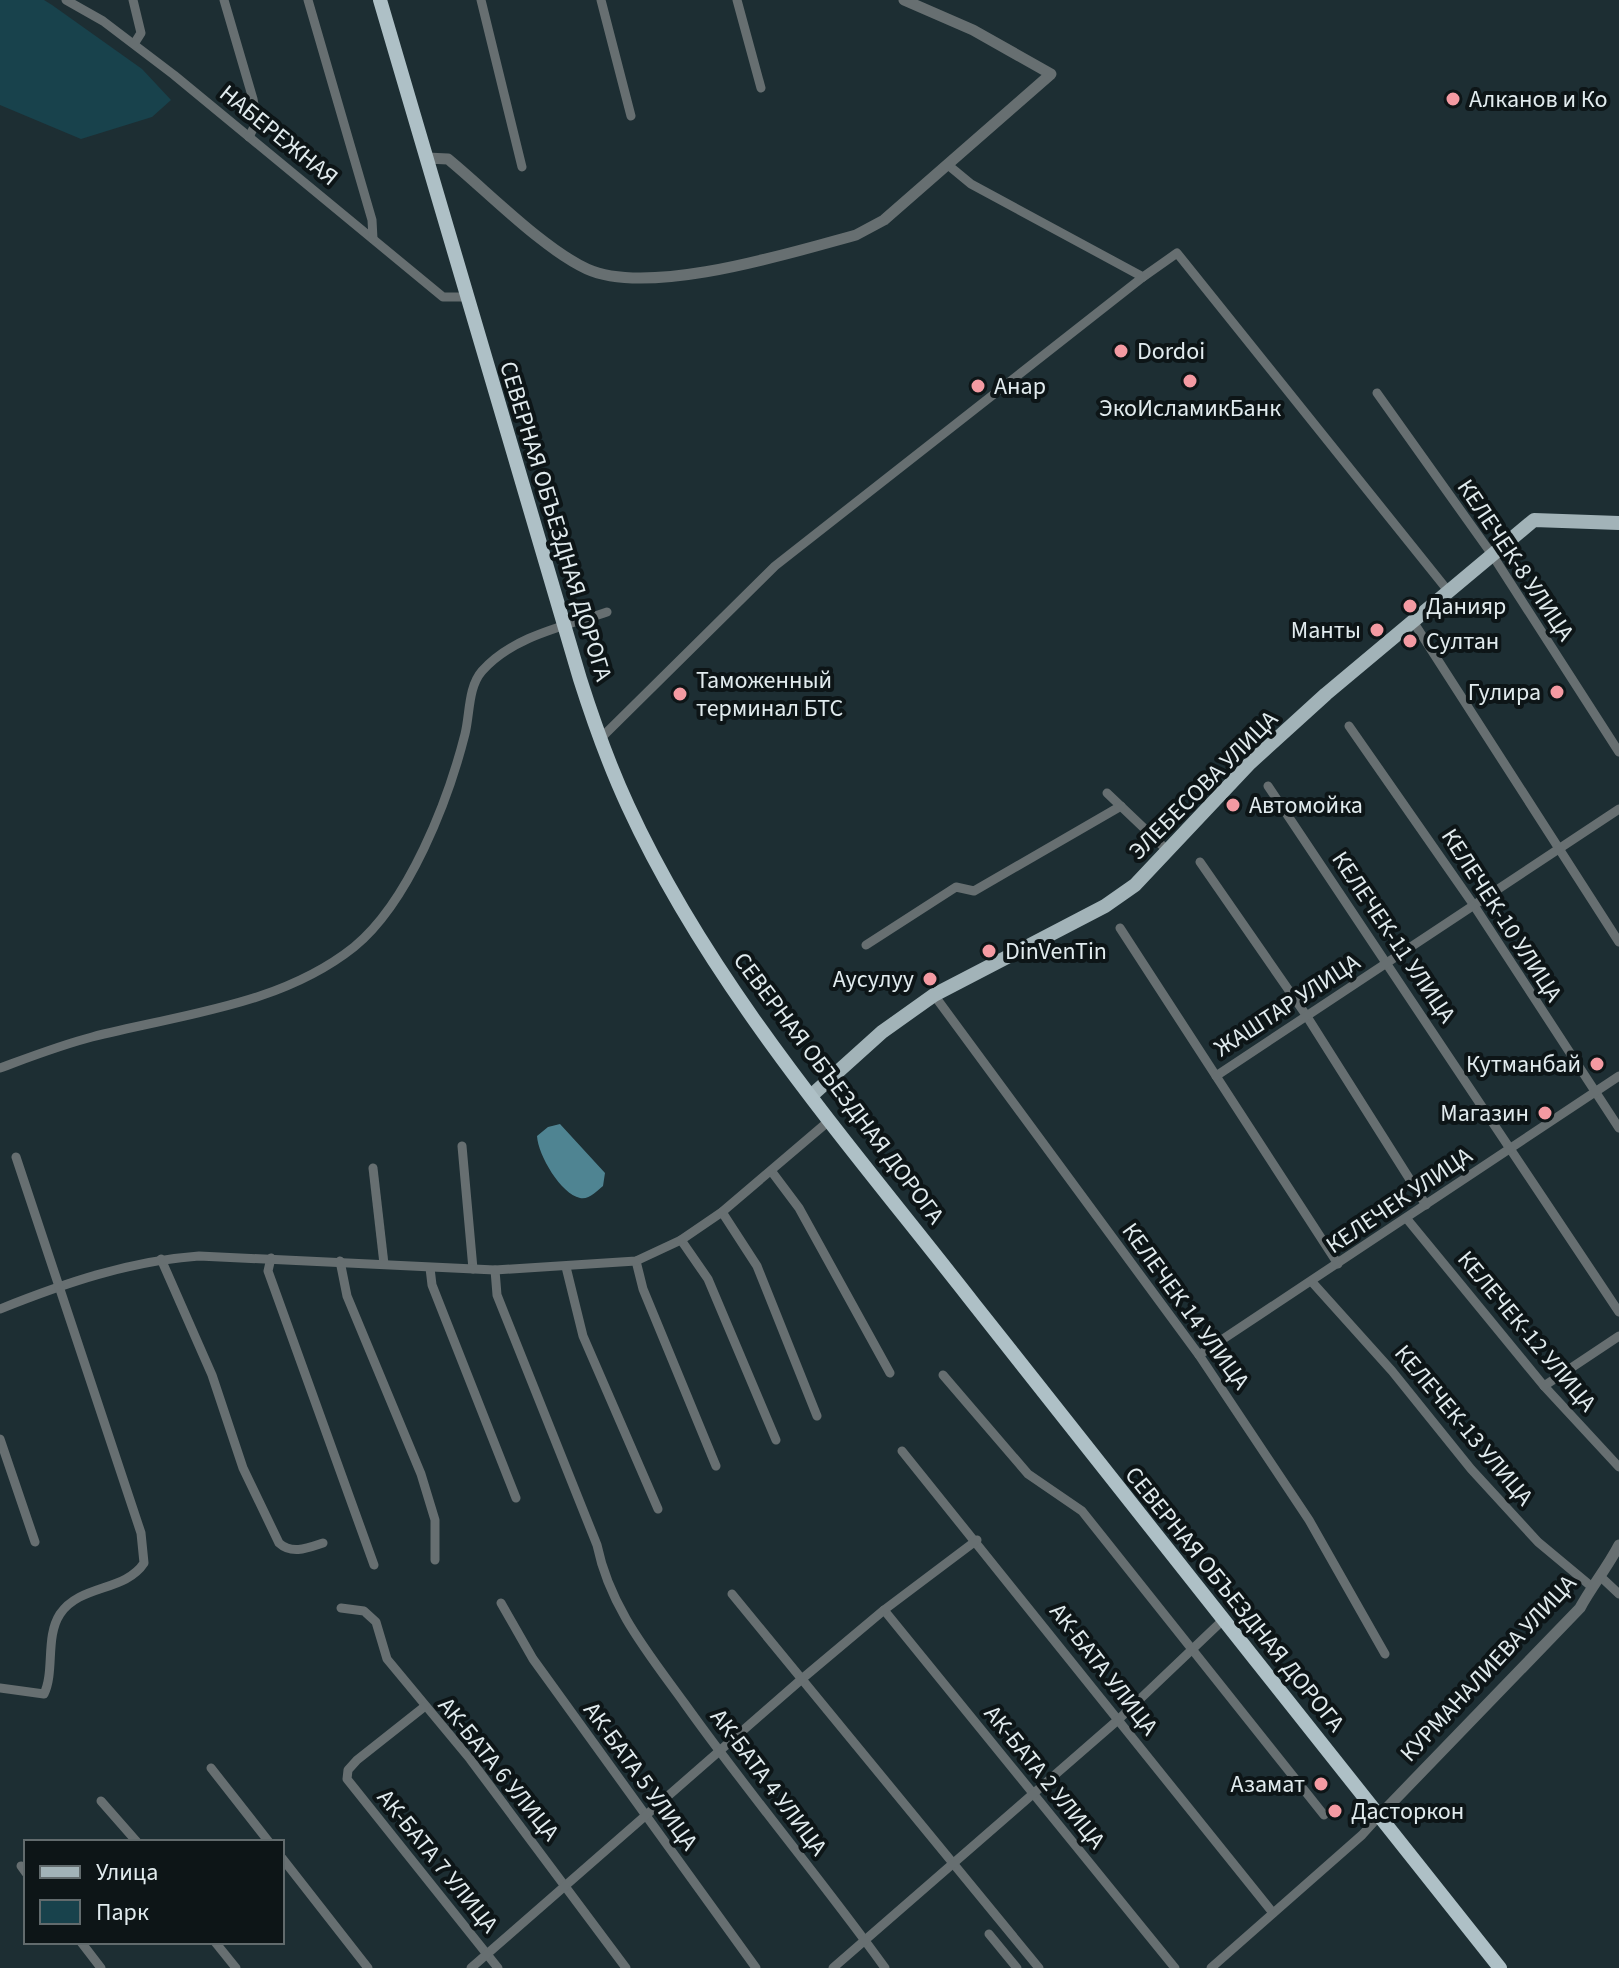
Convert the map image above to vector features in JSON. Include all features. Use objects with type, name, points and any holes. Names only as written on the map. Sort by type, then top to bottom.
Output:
[{"type":"highway","name":"СЕВЕРНАЯ ОБЪЕЗДНАЯ ДОРОГА","points":[[380,0],[465,297],[600,739],[629,809],[660,870],[741,1000],[830,1120],[1500,1968]]},
{"type":"main road","name":"ЭЛЕБЕСОВА УЛИЦА","points":[[812,1095],[882,1032],[934,995],[1105,906],[1135,885],[1250,763],[1326,694],[1534,520],[1619,523]]},
{"type":"street","name":"НАБЕРЕЖНАЯ","points":[[66,0],[134,44],[443,297],[465,297]]},
{"type":"street","points":[[133,0],[141,33],[134,44]]},
{"type":"street","points":[[224,0],[253,99],[257,121],[249,137]]},
{"type":"street","points":[[308,0],[372,220],[373,239]]},
{"type":"street","points":[[481,0],[522,167]]},
{"type":"street","points":[[601,0],[631,116]]},
{"type":"street","points":[[737,0],[761,88]]},
{"type":"street","points":[[427,158],[448,159],[553,246],[587,269],[623,279],[657,280],[856,235],[884,220],[1051,74],[973,30],[904,0]]},
{"type":"street","points":[[948,165],[971,184],[1143,277]]},
{"type":"street","points":[[600,739],[775,566],[1177,253],[1449,592]]},
{"type":"street","name":"КЕЛЕЧЕК-8 УЛИЦА","points":[[1377,393],[1493,556],[1619,752]]},
{"type":"street","points":[[0,1068],[89,1037],[277,991],[323,970],[357,945],[401,891],[438,819],[465,733],[474,684],[480,672],[497,656],[527,639],[607,612]]},
{"type":"street","points":[[1414,623],[1619,942]]},
{"type":"street","name":"КЕЛЕЧЕК-10 УЛИЦА","points":[[1349,726],[1473,904],[1619,1128]]},
{"type":"street","name":"КЕЛЕЧЕК-11 УЛИЦА","points":[[1268,786],[1619,1312]]},
{"type":"street","points":[[1107,793],[1168,851]]},
{"type":"street","points":[[866,945],[956,887],[974,891],[1121,806]]},
{"type":"street","name":"ЖАШТАР УЛИЦА","points":[[1216,1076],[1619,809]]},
{"type":"street","points":[[1200,862],[1306,1015],[1426,1205]]},
{"type":"street","points":[[1120,928],[1338,1264]]},
{"type":"street","name":"КЕЛЕЧЕК 14 УЛИЦА","points":[[934,995],[1199,1355],[1309,1520],[1385,1654]]},
{"type":"street","name":"КЕЛЕЧЕК УЛИЦА","points":[[1199,1355],[1619,1076]]},
{"type":"street","points":[[0,1309],[60,1286],[161,1259],[245,1255],[495,1270],[636,1261],[681,1240],[722,1212],[830,1120]]},
{"type":"street","points":[[462,1146],[473,1269]]},
{"type":"street","points":[[0,1688],[44,1694],[58,1617],[70,1601],[129,1578],[144,1563],[141,1533],[16,1157]]},
{"type":"street","points":[[373,1168],[384,1264]]},
{"type":"street","points":[[772,1172],[799,1208],[890,1373]]},
{"type":"street","points":[[722,1212],[757,1266],[817,1416]]},
{"type":"street","name":"КЕЛЕЧЕК-12 УЛИЦА","points":[[1407,1219],[1544,1386],[1619,1467]]},
{"type":"street","points":[[681,1240],[708,1279],[776,1440]]},
{"type":"street","points":[[271,1258],[268,1271],[374,1565]]},
{"type":"street","points":[[161,1259],[212,1375],[243,1468],[279,1543],[285,1549],[302,1550],[323,1543]]},
{"type":"street","points":[[340,1261],[347,1296],[421,1474],[435,1520],[435,1560]]},
{"type":"street","points":[[636,1261],[643,1289],[716,1466]]},
{"type":"street","points":[[566,1267],[583,1336],[658,1509]]},
{"type":"street","points":[[430,1268],[432,1285],[516,1498]]},
{"type":"street","name":"АК-БАТА 4 УЛИЦА","points":[[495,1270],[497,1295],[597,1545],[604,1576],[624,1618],[718,1751],[885,1968]]},
{"type":"street","name":"КЕЛЕЧЕК-13 УЛИЦА","points":[[1312,1282],[1392,1371],[1471,1469],[1538,1542],[1619,1594]]},
{"type":"street","points":[[1544,1386],[1619,1336]]},
{"type":"street","points":[[943,1375],[1028,1474],[1082,1511],[1324,1815]]},
{"type":"street","points":[[0,1439],[35,1542]]},
{"type":"street","name":"АК-БАТА УЛИЦА","points":[[902,1451],[977,1540],[1273,1913]]},
{"type":"street","points":[[471,1968],[803,1678],[884,1610],[977,1540]]},
{"type":"street","name":"КУРМАНАЛИЕВА УЛИЦА","points":[[1381,1814],[1580,1608],[1619,1545]]},
{"type":"street","points":[[732,1594],[1039,1968]]},
{"type":"street","name":"АК-БАТА 5 УЛИЦА","points":[[501,1603],[533,1659],[756,1968]]},
{"type":"street","name":"АК-БАТА 6 УЛИЦА","points":[[341,1608],[364,1611],[376,1622],[387,1659],[470,1759],[626,1968]]},
{"type":"street","name":"АК-БАТА 2 УЛИЦА","points":[[884,1610],[1175,1968]]},
{"type":"street","points":[[833,1968],[1119,1719],[1223,1620]]},
{"type":"street","name":"АК-БАТА 7 УЛИЦА","points":[[424,1707],[357,1760],[348,1770],[347,1779],[498,1968]]},
{"type":"street","points":[[211,1768],[267,1840]]},
{"type":"street","points":[[101,1801],[135,1840]]},
{"type":"street","points":[[1211,1968],[1362,1835],[1381,1814]]},
{"type":"street","points":[[284,1861],[368,1968]]},
{"type":"street","points":[[989,1934],[1017,1968]]},
{"type":"street","points":[[83,1944],[101,1968]]},
{"type":"street","points":[[217,1944],[236,1968]]},
{"type":"green space","points":[[0,0],[44,0],[142,69],[171,100],[152,117],[81,139],[0,105]]},
{"type":"shaded area","points":[[560,1124],[605,1173],[603,1186],[587,1198],[580,1198],[565,1189],[541,1153],[537,1136],[548,1127]]},
{"type":"place","name":"Алканов и Ко","points":[[1453,99]]},
{"type":"place","name":"Dordoi","points":[[1121,351]]},
{"type":"place","name":"ЭкоИсламикБанк","points":[[1190,381]]},
{"type":"place","name":"Анар","points":[[978,386]]},
{"type":"place","name":"Данияр","points":[[1410,606]]},
{"type":"place","name":"Манты","points":[[1377,630]]},
{"type":"place","name":"Султан","points":[[1410,641]]},
{"type":"place","name":"Гулира","points":[[1557,692]]},
{"type":"place","name":"Таможенный терминал БТС","points":[[680,694]]},
{"type":"place","name":"Автомойка","points":[[1233,805]]},
{"type":"place","name":"DinVenTin","points":[[989,951]]},
{"type":"place","name":"Аусулуу","points":[[930,979]]},
{"type":"place","name":"Кутманбай","points":[[1597,1064]]},
{"type":"place","name":"Магазин","points":[[1545,1113]]},
{"type":"place","name":"Азамат","points":[[1321,1784]]},
{"type":"place","name":"Дасторкон","points":[[1335,1811]]}]
